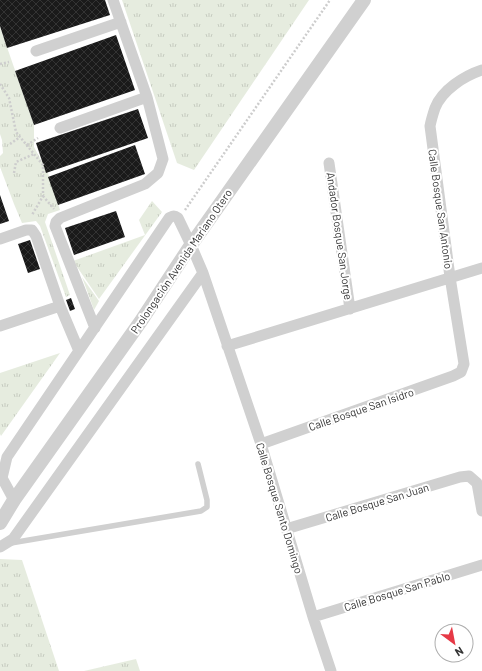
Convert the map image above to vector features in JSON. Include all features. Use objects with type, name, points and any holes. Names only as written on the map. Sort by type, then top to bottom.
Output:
[{"type":"street","points":[[14,500],[2,478],[7,457],[95,328],[55,226],[56,222],[60,218],[145,184],[158,173],[163,159],[146,97],[113,0]]},
{"type":"street","name":"Prolongación Avenida Mariano Otero","points":[[0,523],[14,500],[141,321],[191,245],[364,0]]},
{"type":"street","points":[[36,52],[121,22]]},
{"type":"street","name":"Calle Bosque San Antonio","points":[[461,372],[464,364],[450,277],[430,126],[435,108],[445,93],[456,83],[482,70]]},
{"type":"street","points":[[60,128],[146,97]]},
{"type":"street","name":"Andador Bosque San Jorge","points":[[329,163],[350,309]]},
{"type":"street","name":"Calle Bosque Santo Domingo","points":[[95,328],[169,218],[172,216],[178,218],[203,273],[228,346],[261,444],[313,617],[331,671]]},
{"type":"street","points":[[0,238],[26,230],[32,230],[36,236],[60,306],[79,351]]},
{"type":"street","points":[[228,346],[482,268]]},
{"type":"street","points":[[3,546],[13,539],[203,273]]},
{"type":"street","points":[[0,326],[60,306]]},
{"type":"street","name":"Calle Bosque San Isidro","points":[[261,444],[461,372]]},
{"type":"street","name":"Calle Bosque San Juan","points":[[286,529],[460,477],[469,476],[476,483],[482,511]]},
{"type":"street","name":"Calle Bosque San Pablo","points":[[313,617],[482,565]]},
{"type":"lane","points":[[3,546],[201,511],[207,507],[207,500],[198,464]]},
{"type":"path","points":[[0,64],[9,62]]},
{"type":"path","points":[[0,84],[9,98],[16,132],[43,165],[43,196],[32,215]]},
{"type":"path","points":[[10,144],[20,137]]},
{"type":"path","points":[[27,145],[38,138]]},
{"type":"path","points":[[14,173],[16,162],[34,154]]},
{"type":"path","points":[[43,196],[56,211]]},
{"type":"green space","points":[[122,0],[309,0],[194,170],[177,163]]},
{"type":"green space","points":[[0,27],[34,125],[34,147],[48,173],[60,210],[48,214],[45,222],[70,295],[66,297],[40,226],[36,221],[22,223],[0,167],[0,156],[3,153],[0,134]]},
{"type":"green space","points":[[152,201],[162,212],[99,299],[73,261],[145,235],[139,220]]},
{"type":"green space","points":[[82,277],[99,301],[94,310]]},
{"type":"green space","points":[[60,353],[1,436],[0,373]]},
{"type":"green space","points":[[0,559],[22,560],[59,671],[0,671]]},
{"type":"green space","points":[[136,659],[140,671],[84,671]]},
{"type":"building","points":[[0,0],[105,0],[110,15],[7,48],[0,26]]},
{"type":"building","points":[[116,35],[135,90],[34,125],[15,71]]},
{"type":"building","points":[[138,109],[148,138],[46,173],[36,143]]},
{"type":"building","points":[[135,145],[145,174],[58,205],[48,177]]},
{"type":"building","points":[[0,195],[9,221],[0,224]]},
{"type":"building","points":[[116,211],[125,237],[74,255],[65,228]]},
{"type":"building","points":[[30,240],[40,269],[28,273],[18,244]]},
{"type":"building","points":[[71,298],[75,309],[70,311],[66,300]]}]
